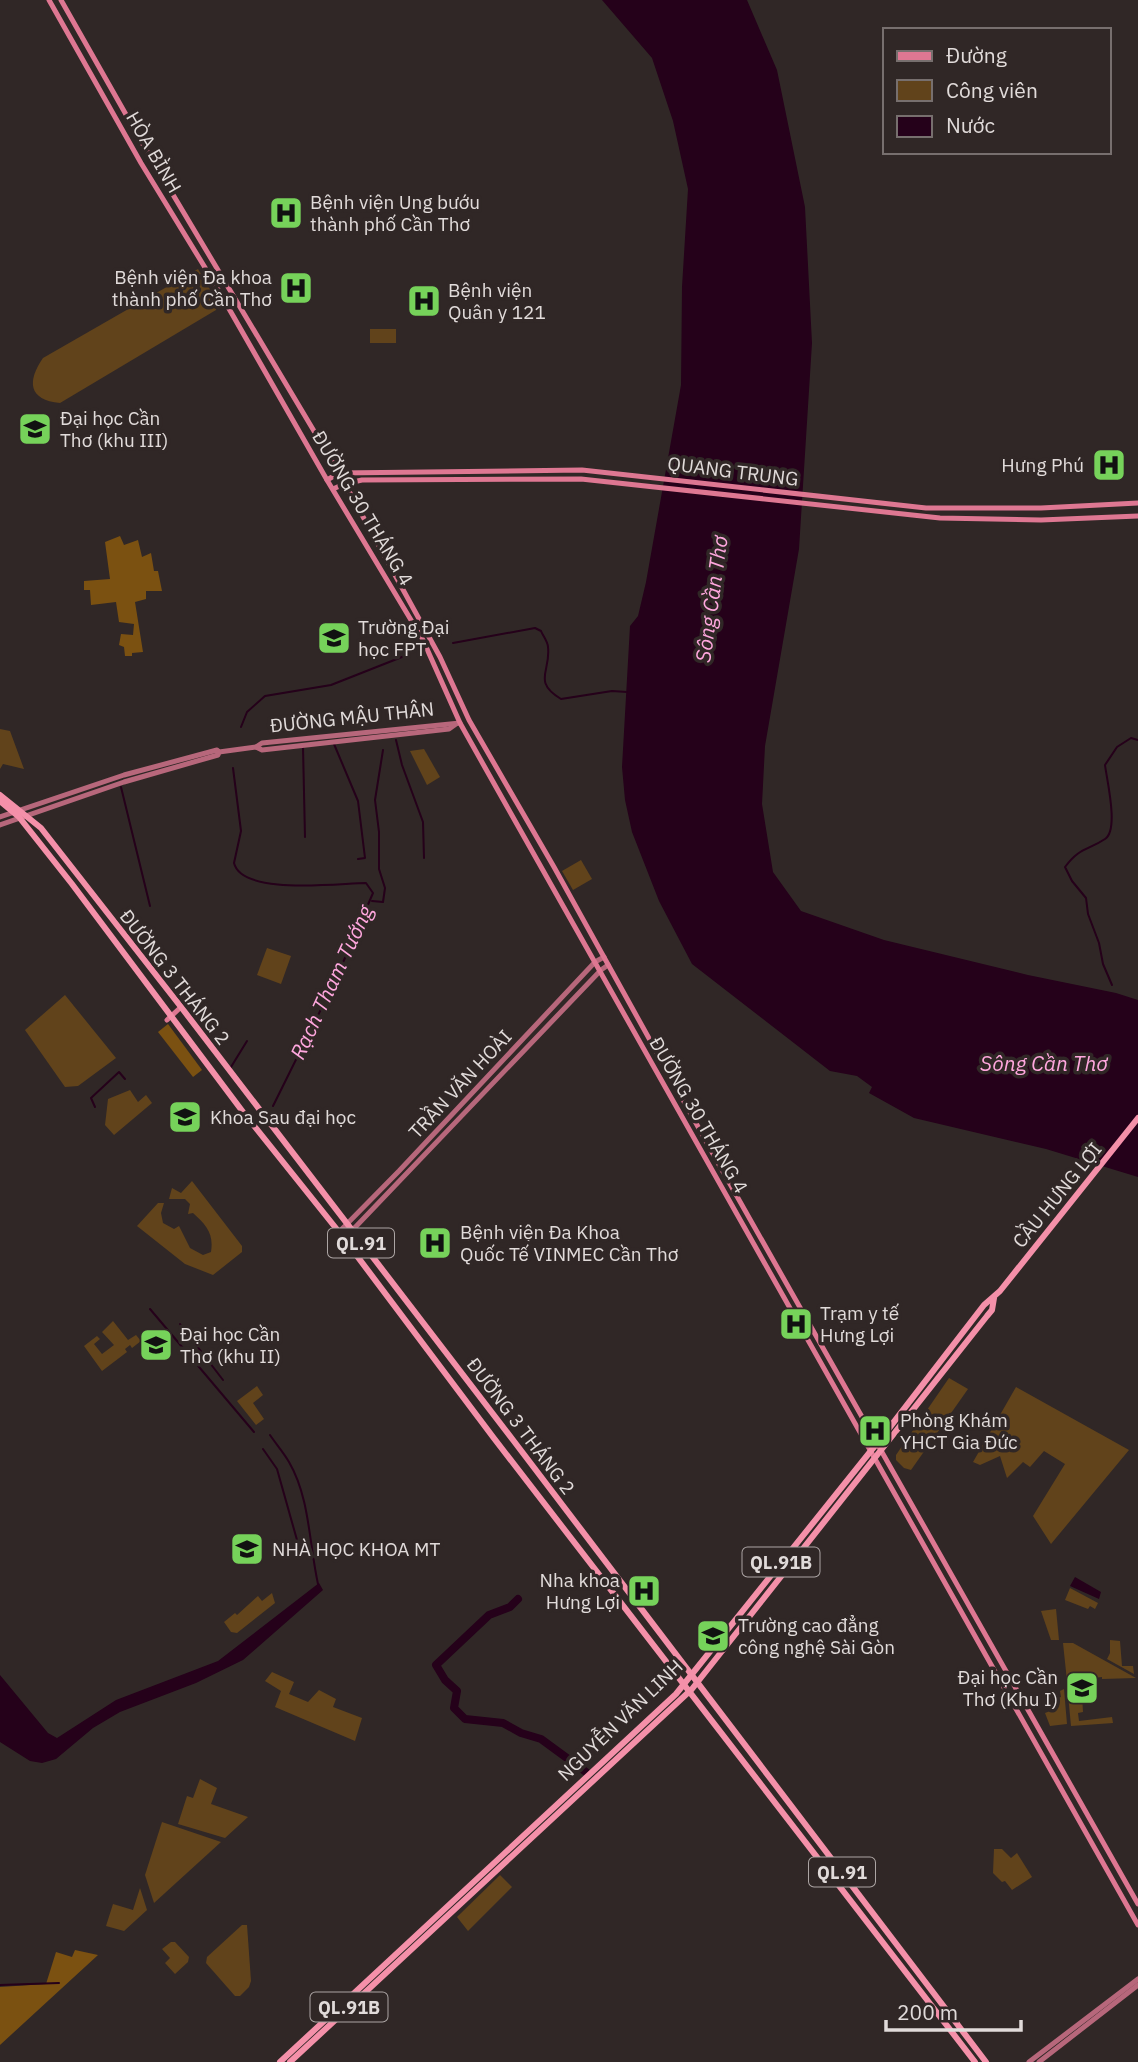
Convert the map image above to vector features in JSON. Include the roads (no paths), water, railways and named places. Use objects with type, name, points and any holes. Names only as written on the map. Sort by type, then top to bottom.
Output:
[{"type":"highway","name":"QL.91","points":[[0,795],[19,813]]},
{"type":"highway","name":"QL.91","points":[[0,801],[19,813]]},
{"type":"highway","name":"ĐƯỜNG 3 THÁNG 2","points":[[19,813],[41,828],[181,1007],[986,2062]]},
{"type":"highway","name":"ĐƯỜNG 3 THÁNG 2","points":[[19,813],[170,1018],[339,1232],[465,1400],[975,2062]]},
{"type":"highway","name":"CẦU HƯNG LỢI","points":[[1000,1291],[1138,1118]]},
{"type":"highway","name":"NGUYỄN VĂN LINH","points":[[602,1768],[692,1675],[984,1305],[1000,1291]]},
{"type":"highway","name":"NGUYỄN VĂN LINH","points":[[280,2062],[289,2060],[507,1850],[690,1692],[992,1310],[994,1298]]},
{"type":"highway","points":[[465,1400],[476,1391]]},
{"type":"highway","name":"NGUYỄN VĂN LINH","points":[[419,1936],[513,1856],[589,1779]]},
{"type":"highway","points":[[815,1853],[822,1846]]},
{"type":"highway","points":[[507,1850],[513,1856]]},
{"type":"highway","points":[[827,1868],[834,1862]]},
{"type":"main road","name":"HÒA BÌNH","points":[[49,0],[141,163],[235,318]]},
{"type":"main road","name":"HÒA BÌNH","points":[[61,0],[141,141],[239,304]]},
{"type":"main road","points":[[132,147],[141,141]]},
{"type":"main road","points":[[141,163],[150,155]]},
{"type":"main road","points":[[201,262],[209,254]]},
{"type":"main road","points":[[212,279],[219,271]]},
{"type":"main road","points":[[220,293],[228,285]]},
{"type":"main road","points":[[229,309],[239,304]]},
{"type":"main road","name":"ĐƯỜNG 30 THÁNG 4","points":[[239,304],[339,473],[440,657],[469,720],[1138,1904]]},
{"type":"main road","name":"ĐƯỜNG 30 THÁNG 4","points":[[235,318],[327,480],[423,640],[459,723],[601,970],[698,1147],[1138,1925]]},
{"type":"main road","points":[[263,370],[274,362]]},
{"type":"main road","name":"QUANG TRUNG","points":[[327,480],[339,473],[598,472],[887,505],[945,509],[1138,503]]},
{"type":"main road","name":"QUANG TRUNG","points":[[333,489],[362,480],[581,479],[940,518],[1041,520],[1138,516]]},
{"type":"main road","points":[[459,723],[469,720]]},
{"type":"main road","name":"ĐƯỜNG MẬU THÂN","points":[[0,817],[124,778],[219,754],[256,747],[262,750],[414,730],[449,729],[459,723]]},
{"type":"main road","name":"ĐƯỜNG MẬU THÂN","points":[[0,824],[19,813]]},
{"type":"main road","name":"TRẦN VĂN HOÀI","points":[[339,1232],[595,962],[604,957]]},
{"type":"main road","name":"TRẦN VĂN HOÀI","points":[[344,1239],[608,965]]},
{"type":"main road","points":[[170,1018],[181,1007]]},
{"type":"main road","points":[[398,1172],[405,1178]]},
{"type":"main road","points":[[941,1575],[948,1570]]},
{"type":"main road","points":[[1033,1738],[1040,1734]]},
{"type":"main road","points":[[1029,2062],[1138,1979]]},
{"type":"main road","points":[[1040,2062],[1138,1985]]},
{"type":"water","name":"Sông Cần Thơ","points":[[602,0],[747,0],[777,70],[805,207],[812,343],[799,549],[765,746],[762,804],[773,872],[801,911],[884,940],[1138,1000],[1138,1177],[1046,1149],[914,1118],[869,1093],[872,1087],[857,1076],[830,1071],[692,964],[659,901],[632,832],[622,767],[630,626],[638,616],[646,582],[681,385],[682,287],[688,189],[673,121],[652,58]]},
{"type":"water","points":[[1075,1577],[1101,1592],[1099,1599],[1070,1586]]},
{"type":"water","points":[[319,1583],[323,1590],[243,1660],[196,1683],[120,1712],[93,1728],[56,1759],[42,1763],[30,1761],[0,1742],[0,1675],[48,1733],[57,1738],[116,1700],[218,1661]]},
{"type":"waterway","name":"Rạch Tham Tướng","points":[[453,643],[535,628],[541,631],[548,645],[545,681],[552,693],[561,699],[612,691],[627,692]]},
{"type":"waterway","name":"Rạch Tham Tướng","points":[[241,727],[247,712],[265,696],[331,685],[407,655]]},
{"type":"waterway","points":[[1112,985],[1088,914],[1086,898],[1065,867],[1080,853],[1109,834],[1112,816],[1105,765],[1117,747],[1131,738],[1138,740]]},
{"type":"waterway","points":[[396,740],[402,765],[423,822],[424,858]]},
{"type":"waterway","points":[[334,744],[358,801],[365,858],[358,859]]},
{"type":"waterway","points":[[303,747],[305,837]]},
{"type":"waterway","points":[[372,901],[383,902],[385,888],[379,869],[379,832],[375,800],[383,750]]},
{"type":"waterway","name":"Rạch Tham Tướng","points":[[233,768],[241,831],[234,863],[241,873],[254,880],[272,884],[366,883],[373,893],[335,981],[273,1106]]},
{"type":"waterway","points":[[121,787],[150,906]]},
{"type":"waterway","points":[[231,1067],[247,1041]]},
{"type":"waterway","points":[[95,1107],[91,1098],[119,1072],[125,1079]]},
{"type":"waterway","points":[[150,1309],[254,1432]]},
{"type":"waterway","points":[[180,1324],[223,1380]]},
{"type":"waterway","points":[[270,1435],[289,1462],[301,1491],[318,1584]]},
{"type":"waterway","points":[[263,1449],[277,1469],[297,1540]]},
{"type":"waterway","points":[[518,1599],[510,1607],[489,1615],[436,1665],[445,1680],[457,1691],[454,1708],[465,1719],[503,1723],[521,1733],[541,1739],[586,1772]]},
{"type":"waterway","points":[[0,1985],[59,1983]]},
{"type":"place","name":"Bệnh viện Ung bướu thành phố Cần Thơ","points":[[286,213]]},
{"type":"place","name":"Bệnh viện Đa khoa thành phố Cần Thơ","points":[[296,288]]},
{"type":"place","name":"Bệnh viện Quân y 121","points":[[424,301]]},
{"type":"place","name":"Đại học Cần Thơ (khu III)","points":[[35,429]]},
{"type":"place","name":"Hưng Phú","points":[[1109,465]]},
{"type":"place","name":"Trường Đại học FPT","points":[[334,638]]},
{"type":"place","name":"Khoa Sau đại học","points":[[185,1117]]},
{"type":"place","name":"Bệnh viện Đa Khoa Quốc Tế VINMEC Cần Thơ","points":[[435,1243]]},
{"type":"place","name":"Trạm y tế Hưng Lợi","points":[[796,1324]]},
{"type":"place","name":"Đại học Cần Thơ (khu II)","points":[[156,1345]]},
{"type":"place","name":"Phòng Khám YHCT Gia Đức","points":[[875,1431]]},
{"type":"place","name":"NHÀ HỌC KHOA MT","points":[[247,1549]]},
{"type":"place","name":"Nha khoa Hưng Lợi","points":[[644,1591]]},
{"type":"place","name":"Trường cao đẳng công nghệ Sài Gòn","points":[[713,1636]]},
{"type":"place","name":"Đại học Cần Thơ (Khu I)","points":[[1082,1688]]}]
